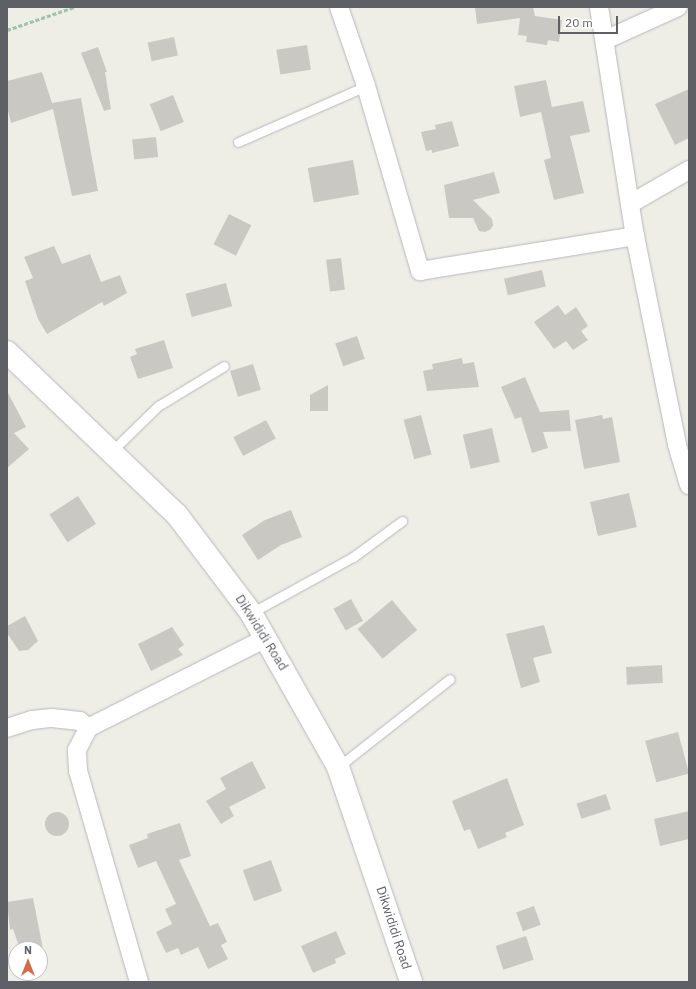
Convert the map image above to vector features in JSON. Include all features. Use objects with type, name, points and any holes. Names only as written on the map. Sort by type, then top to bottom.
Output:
[{"type":"street","points":[[339,7],[366,86],[420,271],[636,236]]},
{"type":"street","points":[[599,7],[636,236],[677,445],[689,485]]},
{"type":"street","points":[[604,40],[678,7]]},
{"type":"street","points":[[630,204],[689,170]]},
{"type":"street","name":"Dikwididi Road","points":[[7,352],[177,515],[251,613],[338,767],[411,982]]},
{"type":"street","points":[[139,982],[77,766],[77,750],[88,728],[266,638]]},
{"type":"street","points":[[7,728],[32,720],[52,718],[80,721],[88,728]]},
{"type":"lane","points":[[238,142],[366,86]]},
{"type":"lane","points":[[112,452],[158,406],[224,366]]},
{"type":"lane","points":[[251,613],[353,557],[402,521]]},
{"type":"lane","points":[[338,767],[450,679]]},
{"type":"path","points":[[7,30],[74,7]]},
{"type":"building","points":[[475,7],[533,7],[535,16],[562,20],[559,42],[548,40],[547,45],[526,42],[527,36],[518,35],[520,18],[477,24]]},
{"type":"building","points":[[174,37],[178,56],[152,61],[148,43]]},
{"type":"building","points":[[307,45],[311,70],[280,75],[276,50]]},
{"type":"building","points":[[98,47],[107,72],[105,72],[111,109],[104,111],[81,53]]},
{"type":"building","points":[[42,72],[52,103],[81,98],[98,191],[72,196],[53,109],[11,123],[7,107],[7,81]]},
{"type":"building","points":[[546,80],[552,107],[583,101],[590,132],[570,136],[584,193],[554,200],[544,160],[551,158],[541,112],[520,117],[514,86]]},
{"type":"building","points":[[689,89],[689,138],[675,145],[655,104]]},
{"type":"building","points":[[173,95],[184,122],[161,131],[150,104]]},
{"type":"building","points":[[452,121],[459,146],[432,153],[432,150],[426,151],[421,132],[436,129],[435,125]]},
{"type":"building","points":[[156,137],[158,157],[134,159],[132,140]]},
{"type":"building","points":[[353,160],[359,194],[314,202],[308,168]]},
{"type":"building","points":[[494,172],[500,193],[473,200],[492,219],[493,225],[491,229],[485,232],[479,231],[473,218],[449,218],[444,185]]},
{"type":"building","points":[[229,214],[251,225],[236,256],[214,244]]},
{"type":"building","points":[[54,246],[62,264],[90,254],[101,282],[120,275],[127,293],[104,306],[102,302],[47,334],[38,319],[25,281],[33,278],[24,257]]},
{"type":"building","points":[[341,258],[345,290],[330,292],[326,260]]},
{"type":"building","points":[[542,270],[546,287],[508,295],[504,279]]},
{"type":"building","points":[[226,283],[232,306],[192,317],[185,294]]},
{"type":"building","points":[[558,305],[565,315],[576,307],[588,326],[581,331],[588,340],[573,350],[566,341],[554,349],[534,322]]},
{"type":"building","points":[[357,336],[365,359],[343,366],[335,343]]},
{"type":"building","points":[[164,340],[173,368],[138,379],[130,357],[137,354],[135,349]]},
{"type":"building","points":[[462,358],[463,364],[474,362],[479,387],[427,391],[423,371],[433,369],[432,364]]},
{"type":"building","points":[[253,364],[261,390],[238,397],[230,371]]},
{"type":"building","points":[[525,377],[540,412],[569,410],[571,431],[543,432],[548,448],[532,453],[521,417],[515,419],[501,387]]},
{"type":"building","points":[[328,385],[328,411],[310,411],[310,395]]},
{"type":"building","points":[[7,391],[26,427],[14,433],[29,449],[7,468]]},
{"type":"building","points":[[421,415],[432,455],[414,459],[404,420]]},
{"type":"building","points":[[602,415],[603,419],[612,417],[620,462],[584,469],[575,420]]},
{"type":"building","points":[[266,420],[276,439],[243,456],[233,437]]},
{"type":"building","points":[[492,428],[500,462],[471,469],[463,435]]},
{"type":"building","points":[[629,493],[637,527],[598,536],[590,502]]},
{"type":"building","points":[[78,496],[96,524],[67,542],[49,515]]},
{"type":"building","points":[[291,510],[302,537],[281,545],[258,560],[242,535],[265,520]]},
{"type":"building","points":[[351,599],[363,621],[346,631],[334,609]]},
{"type":"building","points":[[392,600],[417,630],[383,659],[358,629]]},
{"type":"building","points":[[25,616],[38,641],[28,650],[19,651],[7,633],[7,626]]},
{"type":"building","points":[[544,625],[552,653],[533,658],[540,682],[521,688],[506,634]]},
{"type":"building","points":[[172,627],[184,645],[178,649],[183,655],[151,671],[138,644]]},
{"type":"building","points":[[662,665],[663,683],[627,685],[626,667]]},
{"type":"building","points":[[678,732],[689,774],[656,782],[645,741]]},
{"type":"building","points":[[252,761],[266,788],[229,807],[234,816],[221,824],[206,801],[226,789],[220,778]]},
{"type":"building","points":[[507,778],[524,825],[505,833],[507,837],[478,849],[470,829],[464,831],[452,801]]},
{"type":"building","points":[[606,794],[611,809],[581,819],[577,804]]},
{"type":"building","points":[[689,811],[689,839],[660,846],[654,819]]},
{"type":"building","points":[[57,812],[66,815],[69,824],[66,833],[57,836],[48,833],[45,824],[48,815]]},
{"type":"building","points":[[180,823],[191,856],[179,860],[210,926],[218,923],[227,942],[221,945],[228,959],[208,969],[198,947],[181,955],[178,948],[166,953],[156,932],[172,924],[165,909],[176,904],[156,861],[138,868],[129,845],[148,838],[147,834]]},
{"type":"building","points":[[271,860],[282,891],[254,901],[243,870]]},
{"type":"building","points":[[33,898],[41,941],[17,941],[13,929],[10,930],[7,902]]},
{"type":"building","points":[[534,906],[541,925],[523,931],[516,912]]},
{"type":"building","points":[[336,931],[346,954],[335,959],[336,963],[313,973],[301,946]]},
{"type":"building","points":[[526,936],[534,960],[503,970],[496,946]]}]
